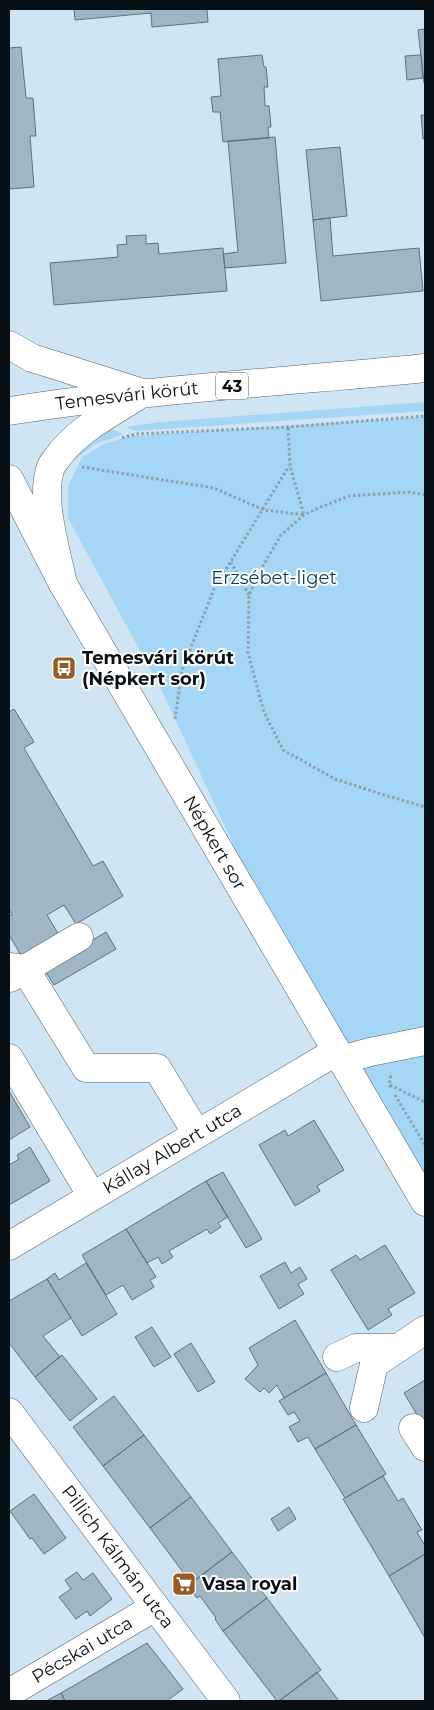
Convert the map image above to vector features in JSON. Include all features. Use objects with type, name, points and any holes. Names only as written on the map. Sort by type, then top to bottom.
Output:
[{"type":"street","points":[[9,345],[32,358],[144,393]]},
{"type":"street","name":"Temesvári körút","points":[[9,411],[144,393],[425,368]]},
{"type":"street","points":[[63,584],[48,509],[47,488],[51,467],[64,449],[84,430],[144,393]]},
{"type":"street","name":"Népkert sor","points":[[9,479],[63,584],[425,1202]]},
{"type":"street","points":[[9,520],[63,584]]},
{"type":"street","points":[[80,937],[14,971],[86,1068],[158,1068],[197,1134]]},
{"type":"street","name":"Kállay Albert utca","points":[[9,1246],[197,1134],[340,1056],[420,1042]]},
{"type":"street","points":[[9,1058],[92,1196]]},
{"type":"street","points":[[364,1408],[374,1364],[425,1330]]},
{"type":"street","points":[[337,1357],[356,1348],[398,1348]]},
{"type":"street","name":"Pillich Kálmán utca","points":[[9,1412],[226,1701]]},
{"type":"street","name":"Pécskai utca","points":[[9,1693],[156,1607]]},
{"type":"path","points":[[118,438],[135,434],[288,427],[425,416]]},
{"type":"path","points":[[288,427],[290,466],[304,516]]},
{"type":"path","points":[[73,465],[214,488],[264,510],[304,516]]},
{"type":"path","points":[[175,719],[182,670],[214,589],[290,466]]},
{"type":"path","points":[[425,495],[409,492],[349,496],[316,509],[304,516],[281,535],[260,571],[249,596],[248,652],[264,712],[283,750],[335,779],[378,794],[425,807]]},
{"type":"path","points":[[231,562],[249,596]]},
{"type":"path","points":[[420,1042],[392,1067],[389,1085],[425,1145]]},
{"type":"path","points":[[389,1085],[425,1102]]},
{"type":"green space","points":[[425,402],[425,411],[136,431],[126,427],[160,422]]},
{"type":"green space","name":"Erzsébet-liget","points":[[425,417],[425,1180],[250,881],[163,693],[68,518],[68,486],[82,457],[104,444],[131,436]]},
{"type":"green space","points":[[111,429],[123,434],[94,445],[72,462],[74,452],[104,431]]},
{"type":"building","points":[[74,9],[207,9],[208,22],[152,27],[151,13],[75,20]]},
{"type":"building","points":[[425,29],[425,83],[424,83],[418,30]]},
{"type":"building","points":[[21,47],[26,98],[33,98],[36,136],[30,136],[34,187],[9,189],[9,48]]},
{"type":"building","points":[[262,55],[264,67],[266,67],[268,87],[264,87],[265,106],[269,106],[271,127],[268,127],[269,138],[223,142],[220,112],[213,112],[211,97],[221,96],[218,59]]},
{"type":"building","points":[[421,55],[423,78],[407,80],[405,56]]},
{"type":"building","points":[[421,115],[425,115],[425,138],[423,139]]},
{"type":"building","points":[[275,137],[286,263],[225,268],[223,254],[238,252],[228,141]]},
{"type":"building","points":[[340,147],[347,216],[313,220],[306,150]]},
{"type":"building","points":[[330,218],[333,256],[419,248],[423,291],[321,301],[313,220]]},
{"type":"building","points":[[146,235],[146,244],[158,243],[159,254],[223,248],[227,291],[54,305],[50,263],[118,257],[117,245],[127,244],[126,236]]},
{"type":"building","points":[[14,709],[34,742],[24,748],[93,866],[103,861],[123,896],[76,924],[64,905],[47,915],[59,935],[22,957],[9,935],[9,916],[12,915],[9,909],[9,712]]},
{"type":"building","points":[[106,932],[116,949],[54,985],[44,969]]},
{"type":"building","points":[[9,1091],[30,1127],[9,1140]]},
{"type":"building","points":[[314,1120],[344,1170],[317,1186],[320,1191],[295,1206],[259,1145],[285,1130],[288,1136]]},
{"type":"building","points":[[30,1147],[50,1181],[9,1205],[9,1165],[19,1159],[17,1155]]},
{"type":"building","points":[[223,1172],[262,1239],[246,1248],[206,1181]]},
{"type":"building","points":[[206,1181],[228,1217],[218,1223],[221,1227],[210,1234],[207,1229],[169,1251],[173,1257],[162,1264],[158,1257],[147,1263],[126,1229]]},
{"type":"building","points":[[126,1229],[156,1277],[150,1280],[154,1287],[132,1300],[123,1285],[106,1295],[82,1255]]},
{"type":"building","points":[[385,1245],[415,1293],[388,1309],[392,1315],[368,1330],[331,1270],[356,1255],[360,1260]]},
{"type":"building","points":[[285,1262],[291,1273],[300,1267],[307,1279],[298,1284],[304,1294],[279,1309],[260,1276]]},
{"type":"building","points":[[86,1263],[117,1314],[82,1336],[47,1279],[55,1273],[59,1280]]},
{"type":"building","points":[[47,1279],[71,1318],[43,1336],[60,1357],[35,1377],[9,1343],[9,1301]]},
{"type":"building","points":[[295,1320],[326,1373],[284,1398],[277,1385],[269,1393],[264,1388],[260,1392],[245,1379],[258,1365],[249,1348]]},
{"type":"building","points":[[152,1327],[171,1357],[154,1367],[135,1337]]},
{"type":"building","points":[[191,1343],[215,1382],[198,1392],[174,1354]]},
{"type":"building","points":[[62,1355],[97,1399],[70,1421],[35,1377]]},
{"type":"building","points":[[326,1373],[356,1425],[315,1449],[308,1437],[298,1442],[289,1427],[300,1421],[294,1412],[288,1415],[279,1401]]},
{"type":"building","points":[[425,1380],[425,1428],[404,1393]]},
{"type":"building","points":[[114,1396],[144,1435],[103,1466],[73,1427]]},
{"type":"building","points":[[356,1425],[386,1474],[345,1498],[315,1449]]},
{"type":"building","points":[[144,1435],[191,1497],[150,1528],[103,1466]]},
{"type":"building","points":[[383,1476],[398,1501],[403,1498],[422,1530],[417,1532],[425,1546],[425,1554],[389,1576],[343,1499]]},
{"type":"building","points":[[34,1494],[66,1538],[44,1554],[32,1538],[30,1539],[10,1511]]},
{"type":"building","points":[[191,1497],[232,1552],[191,1583],[150,1528]]},
{"type":"building","points":[[289,1507],[296,1519],[278,1531],[271,1519]]},
{"type":"building","points":[[232,1552],[267,1598],[223,1631],[200,1596],[197,1598],[188,1586]]},
{"type":"building","points":[[425,1554],[425,1638],[389,1576]]},
{"type":"building","points":[[77,1572],[83,1580],[93,1573],[112,1599],[90,1616],[87,1611],[76,1619],[59,1597],[71,1589],[65,1580]]},
{"type":"building","points":[[267,1598],[321,1670],[279,1701],[277,1701],[223,1631]]},
{"type":"building","points":[[147,1643],[183,1689],[167,1701],[65,1701],[61,1693]]},
{"type":"building","points":[[317,1672],[339,1701],[279,1701]]},
{"type":"building","points":[[61,1693],[65,1701],[46,1701]]},
{"type":"place","name":"Temesvári körút (Népkert sor)","points":[[64,668]]},
{"type":"place","name":"Vasa royal","points":[[184,1584]]}]
